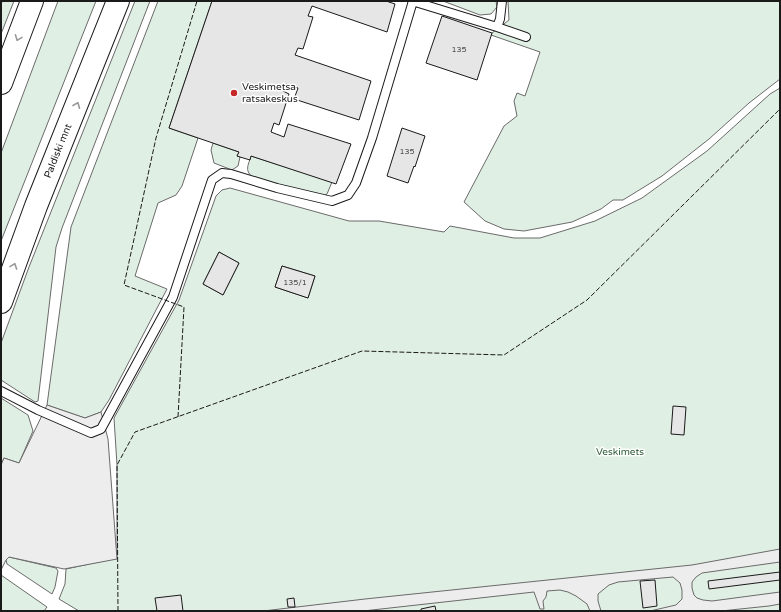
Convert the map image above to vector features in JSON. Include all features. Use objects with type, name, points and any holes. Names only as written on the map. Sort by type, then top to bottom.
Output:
[{"type":"main road","points":[[1,83],[32,1]]},
{"type":"main road","name":"Paldiski mnt","points":[[1,302],[36,206],[118,1]]},
{"type":"lane","points":[[1,391],[38,410],[91,433],[101,429],[173,297],[212,180],[222,173],[232,174],[277,188],[332,201],[348,196],[356,184],[372,138],[413,1],[526,37]]},
{"type":"lane","points":[[497,27],[500,19],[502,1]]},
{"type":"green space","points":[[2,1],[14,1],[1,34],[1,6]]},
{"type":"green space","points":[[58,1],[96,1],[1,241],[1,153]]},
{"type":"green space","points":[[135,1],[150,1],[56,247],[38,401],[35,402],[1,380],[1,343],[29,267]]},
{"type":"green space","points":[[158,1],[212,1],[169,128],[198,138],[182,186],[176,195],[158,203],[135,276],[167,289],[109,400],[101,412],[85,418],[47,405],[71,227]]},
{"type":"green space","points":[[443,1],[496,1],[497,7],[491,14],[480,15]]},
{"type":"green space","points":[[508,1],[780,1],[780,79],[749,103],[709,139],[662,176],[623,200],[613,200],[601,209],[572,222],[524,231],[504,229],[485,221],[464,202],[504,126],[517,116],[514,101],[517,93],[525,96],[540,52],[491,35],[509,20]]},
{"type":"green space","name":"Veskimets","points":[[780,88],[780,611],[79,611],[59,599],[65,584],[66,569],[117,558],[117,465],[114,418],[179,300],[216,196],[222,190],[230,188],[349,221],[379,221],[444,232],[450,226],[514,238],[540,238],[595,221],[642,198],[707,151],[770,94]],"holes":[[[219,252],[239,263],[223,295],[203,284]],[[282,266],[315,276],[308,298],[275,287]]]},
{"type":"green space","points":[[213,143],[239,152],[237,156],[240,157],[238,166],[232,170],[214,163],[211,150]]},
{"type":"green space","points":[[251,156],[332,182],[327,194],[321,198],[254,178],[248,171]]},
{"type":"green space","points":[[1,398],[28,415],[33,431],[19,463],[4,458],[1,465]]},
{"type":"green space","points":[[9,557],[56,568],[58,571],[52,594],[7,564],[6,560]]},
{"type":"green space","points":[[1,575],[47,607],[44,611],[1,611]]},
{"type":"shaded area","points":[[47,405],[85,418],[101,412],[108,439],[117,559],[64,569],[9,557],[1,570],[1,465],[4,458],[19,463]]},
{"type":"shaded area","points":[[780,549],[780,562],[702,573],[692,582],[694,595],[703,600],[712,601],[780,592],[780,604],[769,606],[721,611],[650,611],[676,605],[682,599],[680,583],[673,577],[618,582],[609,585],[598,594],[598,601],[601,611],[590,611],[587,604],[576,596],[560,590],[547,591],[546,597],[543,601],[544,609],[540,609],[534,592],[363,611],[263,611],[692,565]]},
{"type":"building","name":"Veskimetsa ratsakeskus","points":[[212,1],[386,1],[395,4],[387,32],[312,6],[308,16],[313,17],[303,49],[298,48],[295,55],[371,81],[359,120],[294,99],[298,88],[286,84],[283,91],[289,94],[279,125],[274,123],[271,132],[284,137],[288,124],[351,144],[336,184],[251,156],[250,160],[237,156],[239,152],[169,128]]},
{"type":"building","points":[[442,16],[492,33],[477,80],[426,63]]},
{"type":"building","points":[[402,128],[425,136],[408,183],[387,176]]},
{"type":"building","points":[[219,252],[239,263],[223,295],[203,284]]},
{"type":"building","points":[[282,266],[315,276],[308,298],[275,287]]},
{"type":"building","points":[[673,406],[686,407],[684,435],[671,434]]},
{"type":"building","points":[[780,572],[780,580],[709,589],[708,581]]},
{"type":"building","points":[[655,580],[657,606],[643,608],[640,581]]},
{"type":"building","points":[[181,595],[183,611],[157,611],[155,598]]},
{"type":"building","points":[[294,598],[295,607],[288,607],[287,599]]},
{"type":"building","points":[[435,606],[436,611],[421,611],[421,609]]},
{"type":"fence","points":[[178,417],[184,307],[124,285],[156,138],[197,1]]},
{"type":"fence","points":[[118,611],[117,465],[135,432],[362,351],[504,355],[587,300],[780,109]]},
{"type":"place","name":"Veskimetsa ratsakeskus","points":[[234,93]]}]
